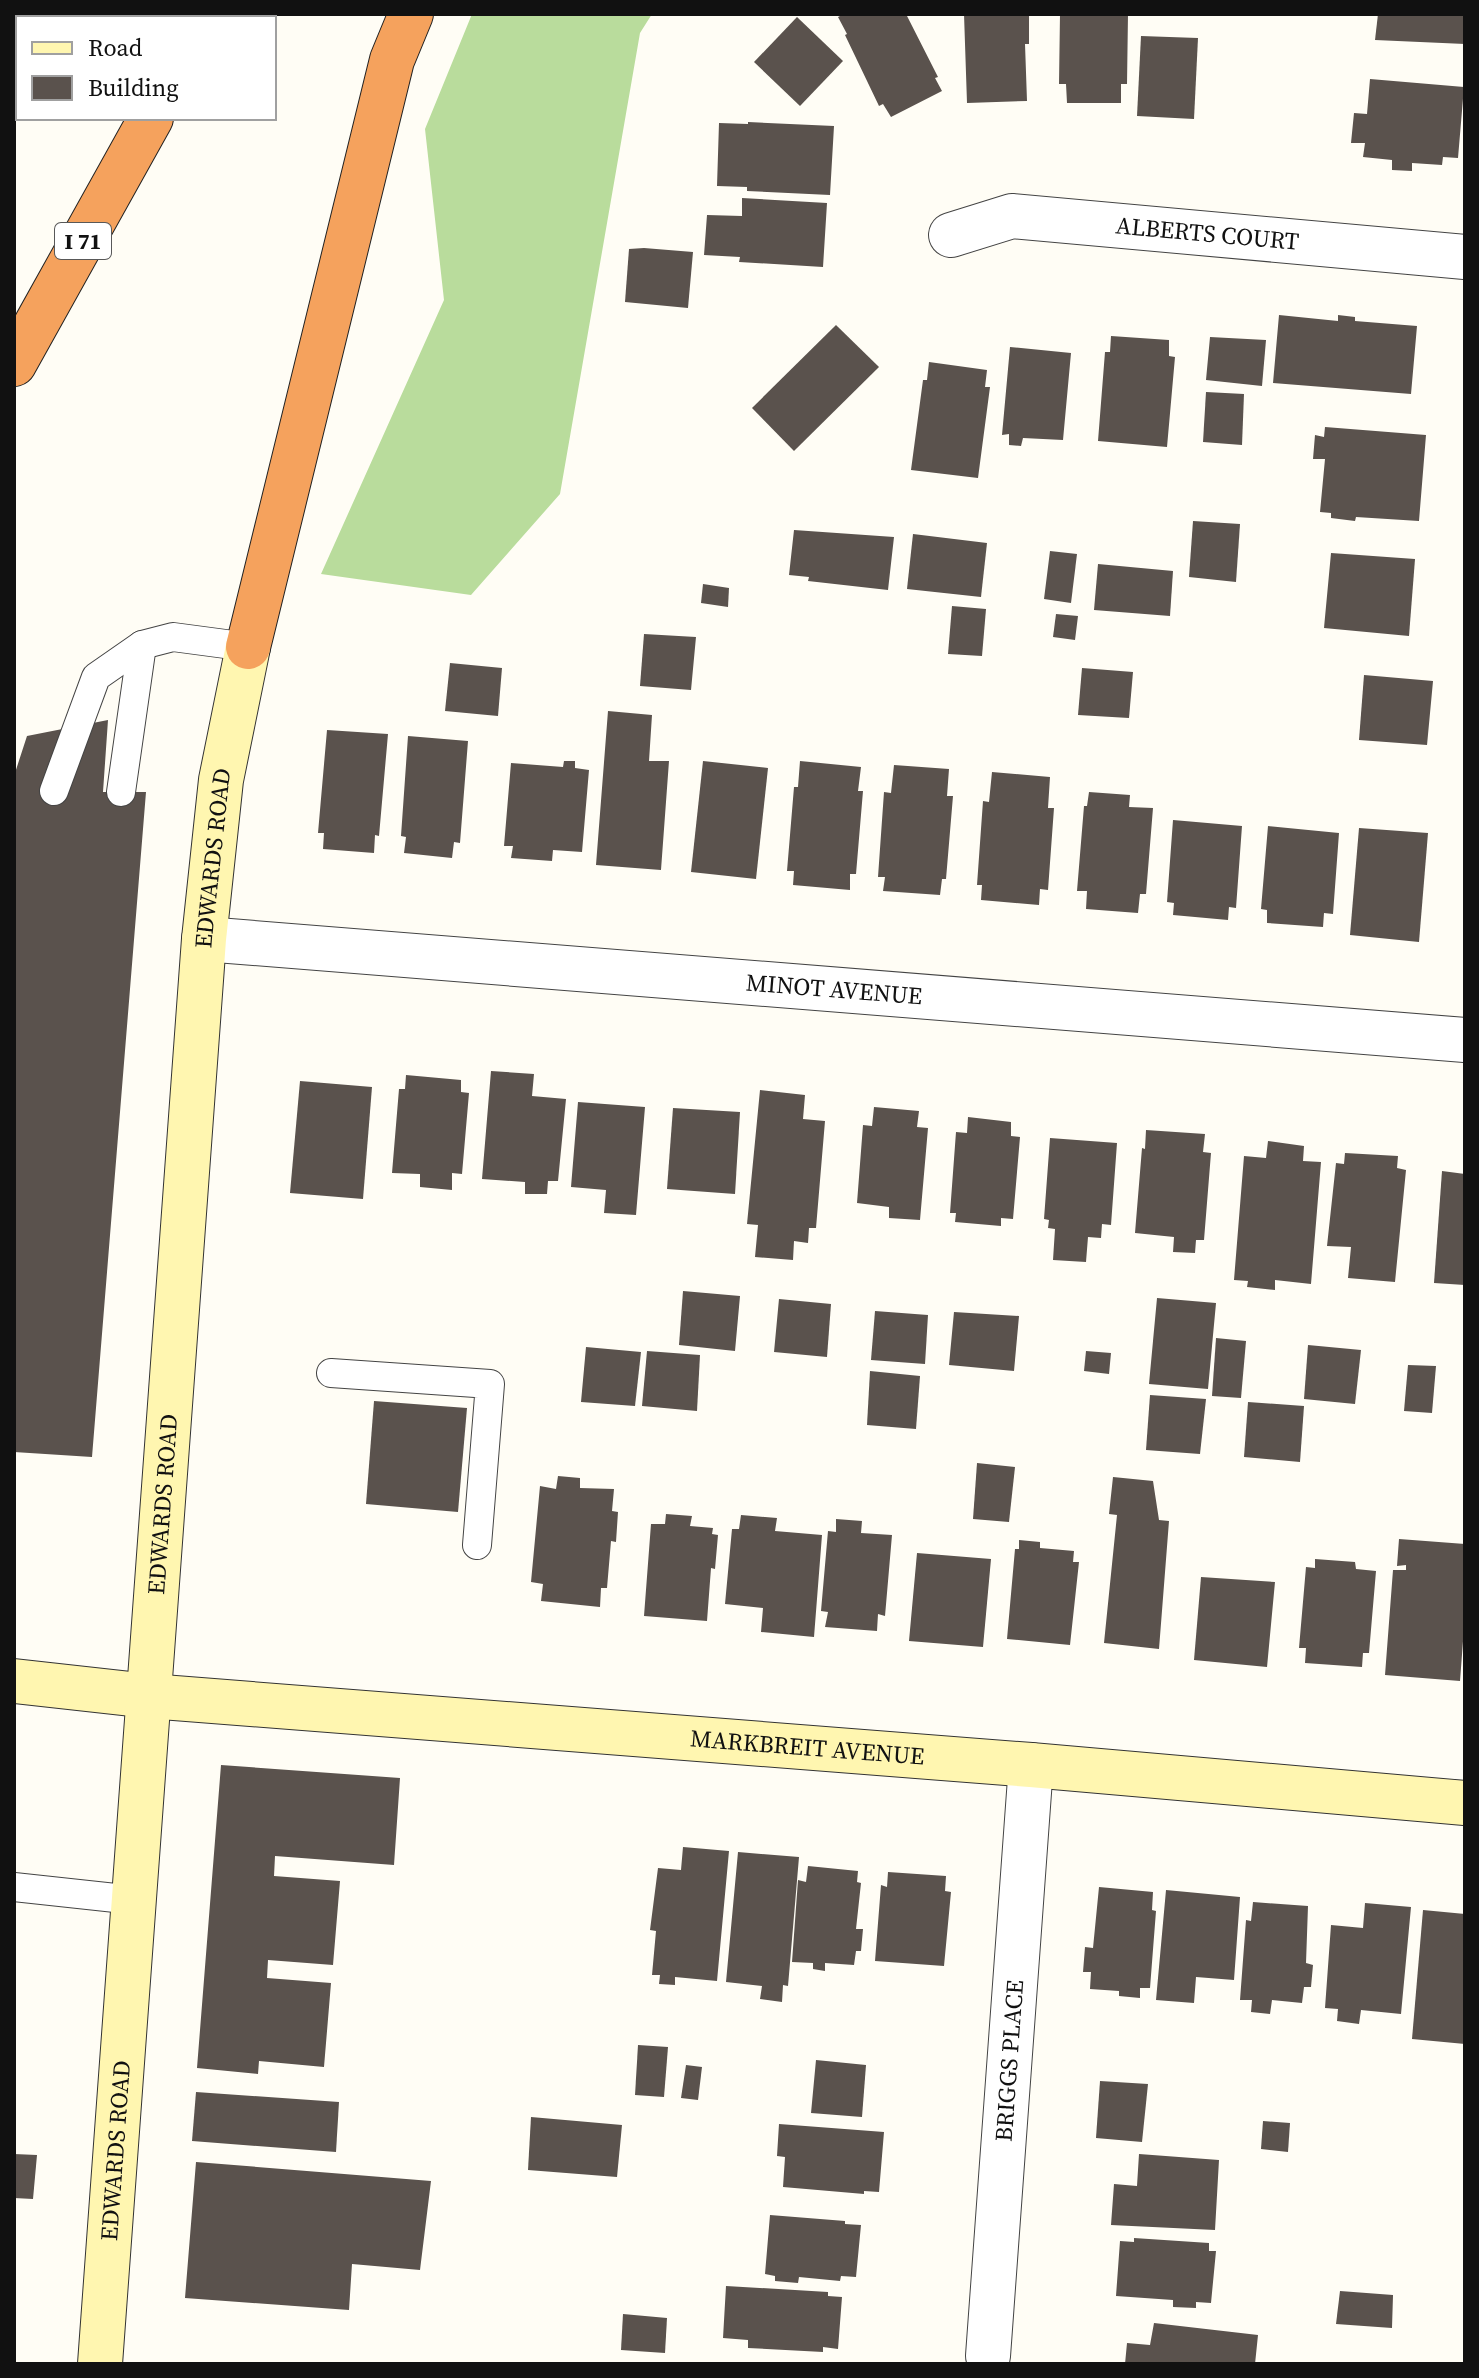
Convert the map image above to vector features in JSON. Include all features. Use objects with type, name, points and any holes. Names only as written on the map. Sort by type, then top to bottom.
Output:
[{"type":"highway","points":[[248,647],[392,60],[411,14]]},
{"type":"highway","name":"I 71","points":[[14,364],[150,120]]},
{"type":"main road","name":"EDWARDS ROAD","points":[[100,2364],[204,939],[221,780],[248,647]]},
{"type":"main road","name":"MARKBREIT AVENUE","points":[[14,1681],[149,1696],[1031,1765],[1465,1803]]},
{"type":"street","name":"ALBERTS COURT","points":[[951,235],[1012,216],[1465,257]]},
{"type":"street","name":"MINOT AVENUE","points":[[204,939],[1465,1040]]},
{"type":"street","name":"BRIGGS PLACE","points":[[985,2361],[1031,1765]]},
{"type":"lane","points":[[54,791],[96,677],[142,645],[173,637],[248,647]]},
{"type":"lane","points":[[121,792],[142,645]]},
{"type":"lane","points":[[331,1373],[490,1384],[477,1545]]},
{"type":"lane","points":[[14,1887],[134,1900]]},
{"type":"green space","points":[[472,14],[652,14],[640,33],[560,494],[471,595],[321,574],[444,300],[425,129]]},
{"type":"building","points":[[844,14],[906,14],[942,91],[891,117],[883,104],[879,106],[845,35],[838,17]]},
{"type":"building","points":[[964,14],[1029,14],[1029,44],[1025,44],[1027,101],[967,103]]},
{"type":"building","points":[[1060,14],[1128,14],[1127,84],[1121,84],[1121,103],[1067,103],[1066,84],[1059,84]]},
{"type":"building","points":[[1378,14],[1465,14],[1465,44],[1375,40]]},
{"type":"building","points":[[797,17],[843,61],[800,106],[754,62]]},
{"type":"building","points":[[1141,36],[1198,38],[1194,119],[1137,116]]},
{"type":"building","points":[[1370,79],[1464,87],[1458,158],[1443,157],[1442,165],[1412,163],[1412,171],[1392,170],[1392,160],[1363,157],[1365,143],[1351,143],[1354,113],[1367,114]]},
{"type":"building","points":[[719,123],[834,126],[830,195],[747,191],[747,187],[717,186]]},
{"type":"building","points":[[742,198],[827,203],[823,267],[739,262],[740,257],[704,255],[707,215],[742,216]]},
{"type":"building","points":[[629,249],[693,252],[688,308],[625,302]]},
{"type":"building","points":[[1279,315],[1338,321],[1338,315],[1355,317],[1355,321],[1417,326],[1411,394],[1273,383]]},
{"type":"building","points":[[836,325],[879,367],[794,451],[752,408]]},
{"type":"building","points":[[1111,336],[1169,340],[1169,356],[1175,357],[1167,447],[1098,441],[1105,352],[1110,352]]},
{"type":"building","points":[[1210,337],[1266,340],[1262,386],[1206,380]]},
{"type":"building","points":[[1010,347],[1071,353],[1063,440],[1023,438],[1021,446],[1009,445],[1009,434],[1002,435]]},
{"type":"building","points":[[929,362],[987,370],[985,387],[990,387],[978,478],[911,470],[923,380],[927,380]]},
{"type":"building","points":[[1206,392],[1244,394],[1242,445],[1203,442]]},
{"type":"building","points":[[1325,427],[1426,435],[1419,521],[1356,517],[1355,521],[1331,518],[1331,513],[1320,512],[1325,459],[1313,459],[1315,435],[1324,437]]},
{"type":"building","points":[[1193,521],[1240,524],[1236,582],[1189,577]]},
{"type":"building","points":[[794,530],[894,537],[888,590],[808,581],[809,577],[789,575]]},
{"type":"building","points":[[913,534],[987,543],[981,597],[907,589]]},
{"type":"building","points":[[1050,551],[1077,554],[1071,603],[1044,599]]},
{"type":"building","points":[[1331,553],[1415,559],[1409,636],[1324,628]]},
{"type":"building","points":[[1098,564],[1173,571],[1170,616],[1094,610]]},
{"type":"building","points":[[703,584],[729,588],[728,607],[701,603]]},
{"type":"building","points":[[952,606],[986,609],[982,656],[948,654]]},
{"type":"building","points":[[1056,614],[1078,616],[1075,640],[1053,637]]},
{"type":"building","points":[[644,634],[696,637],[691,690],[640,686]]},
{"type":"building","points":[[450,663],[502,668],[498,716],[445,711]]},
{"type":"building","points":[[1082,668],[1133,672],[1129,718],[1078,715]]},
{"type":"building","points":[[1364,675],[1433,681],[1427,745],[1359,740]]},
{"type":"building","points":[[608,711],[652,715],[649,761],[669,761],[661,870],[596,865]]},
{"type":"building","points":[[108,720],[103,792],[146,792],[92,1457],[14,1452],[14,776],[27,736]]},
{"type":"building","points":[[327,730],[388,734],[379,836],[375,835],[374,853],[323,849],[324,833],[318,833]]},
{"type":"building","points":[[408,736],[468,741],[460,843],[454,842],[452,858],[404,853],[406,837],[401,836]]},
{"type":"building","points":[[564,761],[575,761],[575,768],[589,770],[582,852],[553,850],[552,861],[511,858],[513,846],[504,846],[511,763],[563,767]]},
{"type":"building","points":[[703,761],[768,768],[756,879],[691,872]]},
{"type":"building","points":[[800,761],[861,767],[858,791],[863,791],[856,874],[850,874],[850,890],[793,885],[794,871],[787,871],[794,787],[798,787]]},
{"type":"building","points":[[894,765],[949,769],[947,796],[953,796],[946,879],[942,879],[940,895],[883,891],[885,877],[878,877],[884,792],[891,793]]},
{"type":"building","points":[[992,772],[1050,777],[1048,808],[1054,808],[1048,890],[1040,889],[1039,905],[981,900],[982,885],[977,885],[983,801],[989,802]]},
{"type":"building","points":[[1089,792],[1130,795],[1129,807],[1153,808],[1146,894],[1140,894],[1138,913],[1086,909],[1087,891],[1077,891],[1084,806],[1087,806]]},
{"type":"building","points":[[1173,820],[1242,826],[1236,908],[1229,907],[1228,920],[1173,915],[1174,903],[1167,902]]},
{"type":"building","points":[[1268,826],[1339,833],[1333,914],[1324,913],[1323,927],[1267,923],[1267,910],[1261,909]]},
{"type":"building","points":[[1359,828],[1428,833],[1419,942],[1350,935]]},
{"type":"building","points":[[491,1071],[534,1074],[532,1096],[566,1099],[558,1181],[548,1181],[547,1194],[525,1194],[525,1182],[482,1179]]},
{"type":"building","points":[[406,1075],[461,1080],[461,1092],[469,1093],[462,1174],[452,1173],[452,1190],[420,1187],[420,1174],[392,1173],[399,1089],[405,1089]]},
{"type":"building","points":[[300,1081],[372,1087],[363,1199],[290,1193]]},
{"type":"building","points":[[760,1090],[805,1095],[803,1119],[825,1121],[816,1228],[809,1228],[808,1243],[794,1241],[793,1260],[755,1257],[758,1225],[747,1224]]},
{"type":"building","points":[[578,1102],[645,1107],[636,1215],[604,1213],[606,1190],[571,1187]]},
{"type":"building","points":[[874,1107],[919,1111],[917,1127],[928,1128],[920,1220],[889,1218],[889,1207],[857,1203],[863,1125],[872,1126]]},
{"type":"building","points":[[673,1108],[740,1112],[735,1194],[667,1189]]},
{"type":"building","points":[[968,1117],[1011,1122],[1011,1136],[1020,1137],[1013,1219],[1001,1218],[1001,1226],[955,1222],[956,1213],[950,1213],[956,1132],[967,1133]]},
{"type":"building","points":[[1146,1130],[1205,1134],[1203,1152],[1211,1153],[1204,1240],[1196,1240],[1195,1253],[1173,1252],[1174,1237],[1135,1233]]},
{"type":"building","points":[[1050,1138],[1117,1143],[1111,1225],[1102,1224],[1101,1238],[1088,1237],[1086,1262],[1053,1260],[1055,1229],[1048,1228],[1049,1220],[1044,1219]]},
{"type":"building","points":[[1268,1141],[1304,1146],[1303,1161],[1321,1162],[1311,1284],[1275,1280],[1275,1290],[1247,1287],[1248,1281],[1234,1280],[1244,1156],[1266,1158]]},
{"type":"building","points":[[1345,1153],[1398,1156],[1397,1168],[1406,1170],[1395,1282],[1348,1278],[1351,1247],[1327,1246],[1336,1163],[1344,1164]]},
{"type":"building","points":[[1442,1171],[1465,1174],[1465,1285],[1434,1283]]},
{"type":"building","points":[[683,1291],[740,1296],[735,1351],[679,1345]]},
{"type":"building","points":[[1157,1298],[1216,1303],[1208,1389],[1149,1384]]},
{"type":"building","points":[[779,1299],[831,1304],[827,1357],[774,1352]]},
{"type":"building","points":[[875,1311],[928,1315],[925,1364],[871,1360]]},
{"type":"building","points":[[954,1312],[1019,1316],[1014,1371],[949,1365]]},
{"type":"building","points":[[1216,1338],[1246,1341],[1241,1398],[1212,1396]]},
{"type":"building","points":[[1308,1345],[1361,1350],[1355,1404],[1304,1399]]},
{"type":"building","points":[[586,1347],[641,1352],[635,1406],[581,1402]]},
{"type":"building","points":[[647,1351],[700,1355],[697,1411],[642,1406]]},
{"type":"building","points":[[1086,1351],[1111,1353],[1109,1374],[1084,1371]]},
{"type":"building","points":[[1408,1365],[1436,1366],[1432,1413],[1404,1411]]},
{"type":"building","points":[[870,1371],[920,1376],[916,1429],[867,1425]]},
{"type":"building","points":[[1150,1395],[1206,1399],[1200,1454],[1146,1450]]},
{"type":"building","points":[[374,1401],[467,1408],[458,1512],[366,1504]]},
{"type":"building","points":[[1248,1402],[1304,1406],[1300,1462],[1244,1457]]},
{"type":"building","points":[[977,1463],[1015,1467],[1009,1522],[973,1519]]},
{"type":"building","points":[[558,1476],[580,1478],[580,1488],[614,1489],[612,1511],[618,1512],[616,1542],[611,1541],[607,1588],[601,1588],[600,1607],[541,1601],[543,1584],[531,1582],[540,1486],[556,1489]]},
{"type":"building","points":[[1113,1477],[1153,1481],[1159,1520],[1169,1521],[1159,1649],[1104,1643],[1117,1515],[1109,1514]]},
{"type":"building","points":[[666,1514],[692,1516],[690,1526],[713,1528],[712,1534],[718,1535],[715,1569],[711,1568],[707,1621],[644,1616],[651,1524],[665,1524]]},
{"type":"building","points":[[741,1515],[777,1518],[775,1531],[822,1535],[814,1637],[761,1632],[763,1608],[725,1604],[732,1529],[739,1529]]},
{"type":"building","points":[[836,1519],[862,1521],[861,1533],[892,1535],[885,1616],[878,1614],[877,1631],[825,1627],[828,1612],[821,1611],[828,1531],[836,1532]]},
{"type":"building","points":[[1399,1539],[1465,1544],[1465,1615],[1460,1681],[1385,1675],[1393,1570],[1406,1570],[1406,1565],[1397,1566]]},
{"type":"building","points":[[1019,1540],[1040,1542],[1040,1548],[1074,1551],[1073,1562],[1079,1562],[1070,1645],[1007,1639],[1015,1549],[1019,1549]]},
{"type":"building","points":[[917,1553],[991,1559],[983,1647],[909,1641]]},
{"type":"building","points":[[1315,1559],[1355,1562],[1356,1569],[1376,1571],[1369,1653],[1363,1653],[1362,1667],[1305,1663],[1306,1648],[1299,1648],[1306,1567],[1315,1568]]},
{"type":"building","points":[[1201,1577],[1275,1582],[1267,1667],[1194,1660]]},
{"type":"building","points":[[221,1765],[400,1778],[394,1865],[275,1856],[274,1876],[340,1881],[333,1965],[268,1960],[267,1978],[331,1983],[324,2067],[259,2061],[258,2074],[197,2068]]},
{"type":"building","points":[[683,1847],[729,1851],[717,1981],[675,1977],[675,1985],[659,1984],[660,1975],[652,1975],[656,1931],[650,1930],[658,1868],[681,1870]]},
{"type":"building","points":[[738,1852],[799,1857],[788,1986],[783,1985],[782,2002],[760,1999],[762,1986],[726,1982]]},
{"type":"building","points":[[808,1866],[858,1871],[857,1882],[861,1883],[856,1929],[863,1929],[861,1951],[856,1951],[854,1965],[825,1963],[825,1971],[813,1969],[813,1963],[792,1962],[798,1880],[806,1882]]},
{"type":"building","points":[[888,1872],[946,1876],[945,1891],[951,1892],[944,1966],[875,1961],[881,1885],[887,1887]]},
{"type":"building","points":[[1099,1887],[1153,1892],[1152,1910],[1156,1911],[1150,1988],[1140,1988],[1140,1998],[1119,1996],[1119,1991],[1090,1989],[1091,1972],[1083,1972],[1085,1947],[1093,1948]]},
{"type":"building","points":[[1166,1890],[1240,1897],[1234,1980],[1196,1977],[1194,2003],[1156,2000]]},
{"type":"building","points":[[1253,1902],[1308,1906],[1306,1963],[1313,1965],[1311,1987],[1304,1987],[1302,2003],[1272,2000],[1270,2014],[1251,2012],[1252,2000],[1240,2000],[1246,1920],[1251,1921]]},
{"type":"building","points":[[1365,1903],[1411,1907],[1401,2014],[1361,2010],[1359,2024],[1337,2021],[1338,2009],[1325,2008],[1331,1925],[1363,1928]]},
{"type":"building","points":[[1423,1910],[1465,1914],[1465,2044],[1412,2039]]},
{"type":"building","points":[[638,2045],[668,2047],[664,2097],[635,2095]]},
{"type":"building","points":[[816,2060],[866,2065],[862,2117],[811,2113]]},
{"type":"building","points":[[686,2065],[702,2067],[698,2100],[681,2098]]},
{"type":"building","points":[[1100,2081],[1148,2084],[1142,2142],[1096,2138]]},
{"type":"building","points":[[196,2092],[339,2102],[336,2152],[192,2141]]},
{"type":"building","points":[[531,2117],[622,2125],[617,2177],[528,2170]]},
{"type":"building","points":[[1263,2121],[1290,2123],[1288,2152],[1261,2149]]},
{"type":"building","points":[[779,2124],[884,2132],[879,2192],[864,2191],[864,2194],[783,2187],[785,2157],[777,2156]]},
{"type":"building","points":[[14,2154],[37,2155],[33,2199],[14,2198]]},
{"type":"building","points":[[1139,2154],[1219,2160],[1215,2230],[1111,2225],[1114,2184],[1137,2186]]},
{"type":"building","points":[[196,2162],[431,2181],[420,2270],[352,2264],[349,2310],[185,2298]]},
{"type":"building","points":[[770,2215],[861,2225],[856,2277],[841,2276],[840,2281],[799,2277],[798,2283],[775,2281],[775,2276],[765,2274]]},
{"type":"building","points":[[1134,2238],[1209,2243],[1209,2251],[1216,2251],[1211,2303],[1196,2302],[1196,2308],[1173,2307],[1173,2300],[1116,2296],[1120,2241],[1134,2242]]},
{"type":"building","points":[[726,2286],[828,2292],[828,2296],[842,2297],[838,2349],[823,2347],[823,2352],[748,2348],[748,2340],[723,2338]]},
{"type":"building","points":[[1340,2291],[1393,2295],[1392,2328],[1336,2324]]},
{"type":"building","points":[[623,2314],[667,2318],[665,2353],[621,2350]]},
{"type":"building","points":[[1154,2323],[1258,2335],[1255,2364],[1125,2364],[1127,2343],[1150,2345]]}]
